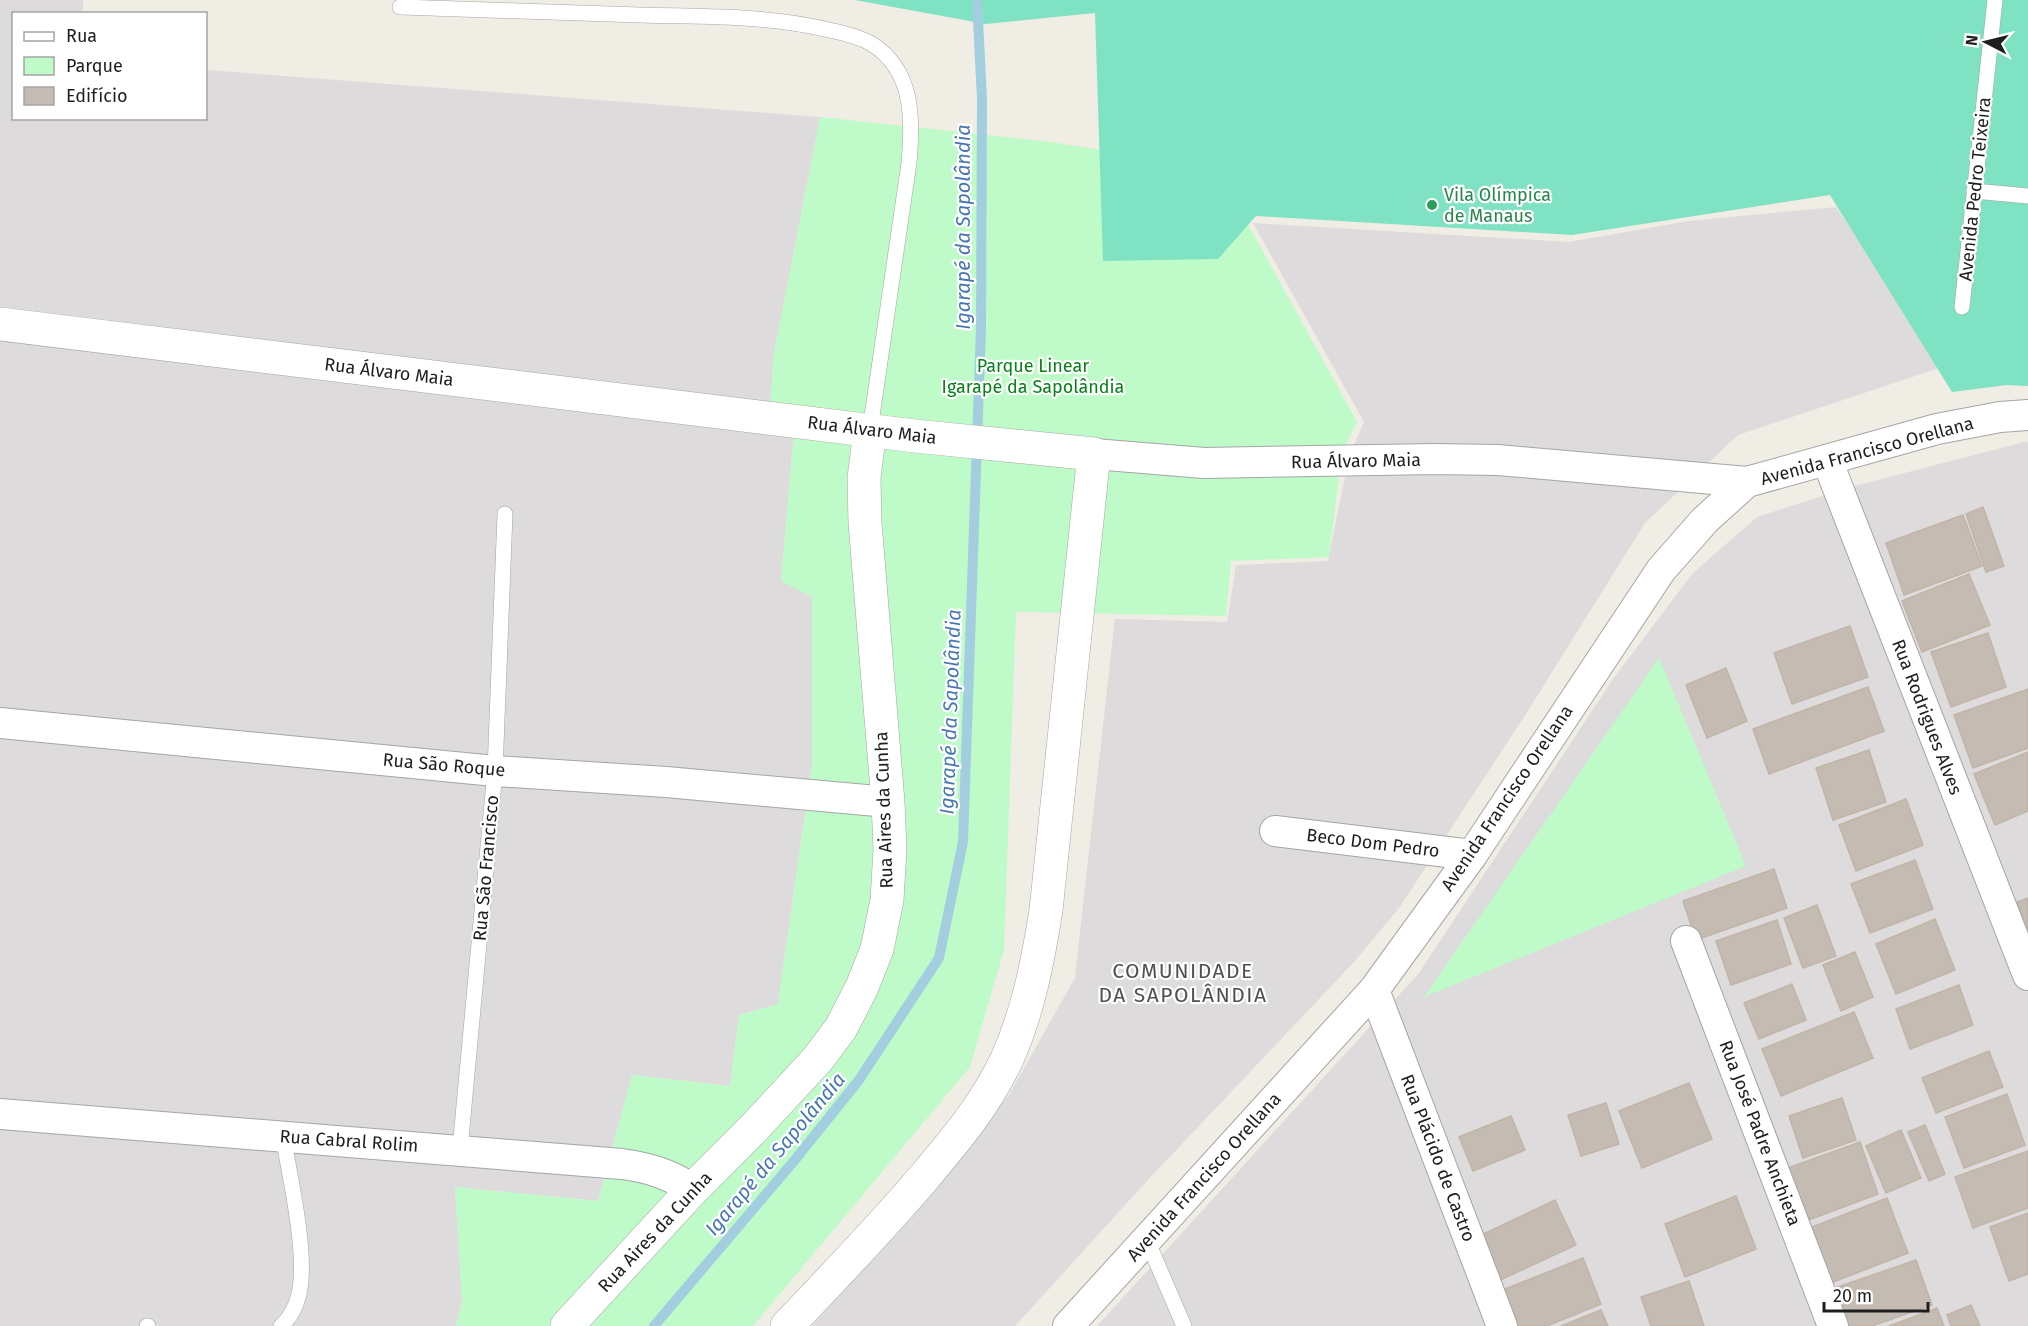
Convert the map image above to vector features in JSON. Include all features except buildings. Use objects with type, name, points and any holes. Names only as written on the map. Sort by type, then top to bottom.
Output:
[{"type":"street","name":"Rua Álvaro Maia","points":[[0,324],[915,436],[1094,454],[1204,463],[1498,460],[1747,482]]},
{"type":"street","name":"Avenida Francisco Orellana","points":[[1068,1326],[1374,990],[1472,855],[1661,570],[1705,520],[1747,482],[1937,429],[2000,417],[2028,415]]},
{"type":"street","name":"Rua Aires da Cunha","points":[[567,1326],[693,1189],[817,1060],[841,1028],[862,987],[877,949],[887,900],[890,849],[865,523],[864,478],[870,430]]},
{"type":"street","points":[[788,1326],[880,1228],[962,1133],[988,1095],[1002,1068],[1025,1011],[1038,961],[1046,910],[1094,454]]},
{"type":"street","name":"Rua Rodrigues Alves","points":[[1827,460],[2028,975]]},
{"type":"street","name":"Rua São Roque","points":[[0,723],[495,771],[678,783],[888,802]]},
{"type":"street","name":"Beco Dom Pedro","points":[[1275,831],[1472,855]]},
{"type":"street","name":"Rua José Padre Anchieta","points":[[1686,940],[1833,1326]]},
{"type":"street","name":"Rua Plácido de Castro","points":[[1374,990],[1502,1326]]},
{"type":"street","name":"Rua Cabral Rolim","points":[[0,1114],[460,1149],[648,1167],[671,1176],[693,1189]]},
{"type":"lane","name":"Avenida Pedro Teixeira","points":[[1962,307],[1995,0]]},
{"type":"lane","points":[[400,7],[779,20],[847,34],[872,44],[891,61],[903,82],[911,106],[912,133],[870,430]]},
{"type":"lane","points":[[1974,191],[2028,196]]},
{"type":"lane","name":"Rua São Francisco","points":[[460,1149],[495,771],[506,514]]},
{"type":"lane","points":[[281,1326],[290,1318],[299,1293],[301,1265],[298,1228],[283,1136]]},
{"type":"lane","points":[[1147,1240],[1184,1326]]},
{"type":"shaded area","points":[[0,0],[83,0],[83,12],[12,12],[12,120],[207,120],[207,70],[820,117],[773,359],[796,408],[781,581],[812,596],[812,765],[778,1004],[739,1015],[730,1086],[632,1075],[598,1201],[455,1187],[462,1302],[456,1326],[0,1326]]},
{"type":"shaded area","name":"COMUNIDADE DA SAPOLÂNDIA","points":[[1836,207],[1945,366],[1738,435],[1645,523],[1524,717],[1399,908],[1355,961],[1145,1183],[1015,1326],[812,1326],[1009,1095],[1075,978],[1115,619],[1227,622],[1236,565],[1328,561],[1349,457],[1364,422],[1253,223],[1569,242],[1689,221]]},
{"type":"shaded area","points":[[2028,442],[2028,1326],[1097,1326],[1419,973],[1613,679],[1692,574],[1757,517],[1847,488]]},
{"type":"green space","name":"Vila Olímpica de Manaus","points":[[855,0],[2028,0],[2028,386],[2007,385],[1952,392],[1830,195],[1572,235],[1256,216],[1218,259],[1103,261],[1095,13],[986,24]]},
{"type":"green space","name":"Parque Linear Igarapé da Sapolândia","points":[[820,117],[1044,141],[1217,168],[1357,422],[1342,452],[1329,557],[1231,561],[1226,616],[1016,612],[1004,950],[970,1067],[753,1326],[456,1326],[462,1302],[455,1187],[598,1201],[632,1075],[730,1086],[739,1015],[778,1004],[812,765],[812,597],[781,581],[796,409],[770,408],[773,359]]},
{"type":"green space","points":[[1659,658],[1746,866],[1424,997]]},
{"type":"waterway","name":"Igarapé da Sapolândia","points":[[654,1326],[794,1161],[859,1080],[939,958],[963,842],[981,327],[982,99],[977,0]]},
{"type":"place","name":"Vila Olímpica de Manaus","points":[[1432,205]]},
{"type":"district","name":"COMUNIDADE DA SAPOLÂNDIA","points":[[1183,983]]}]
